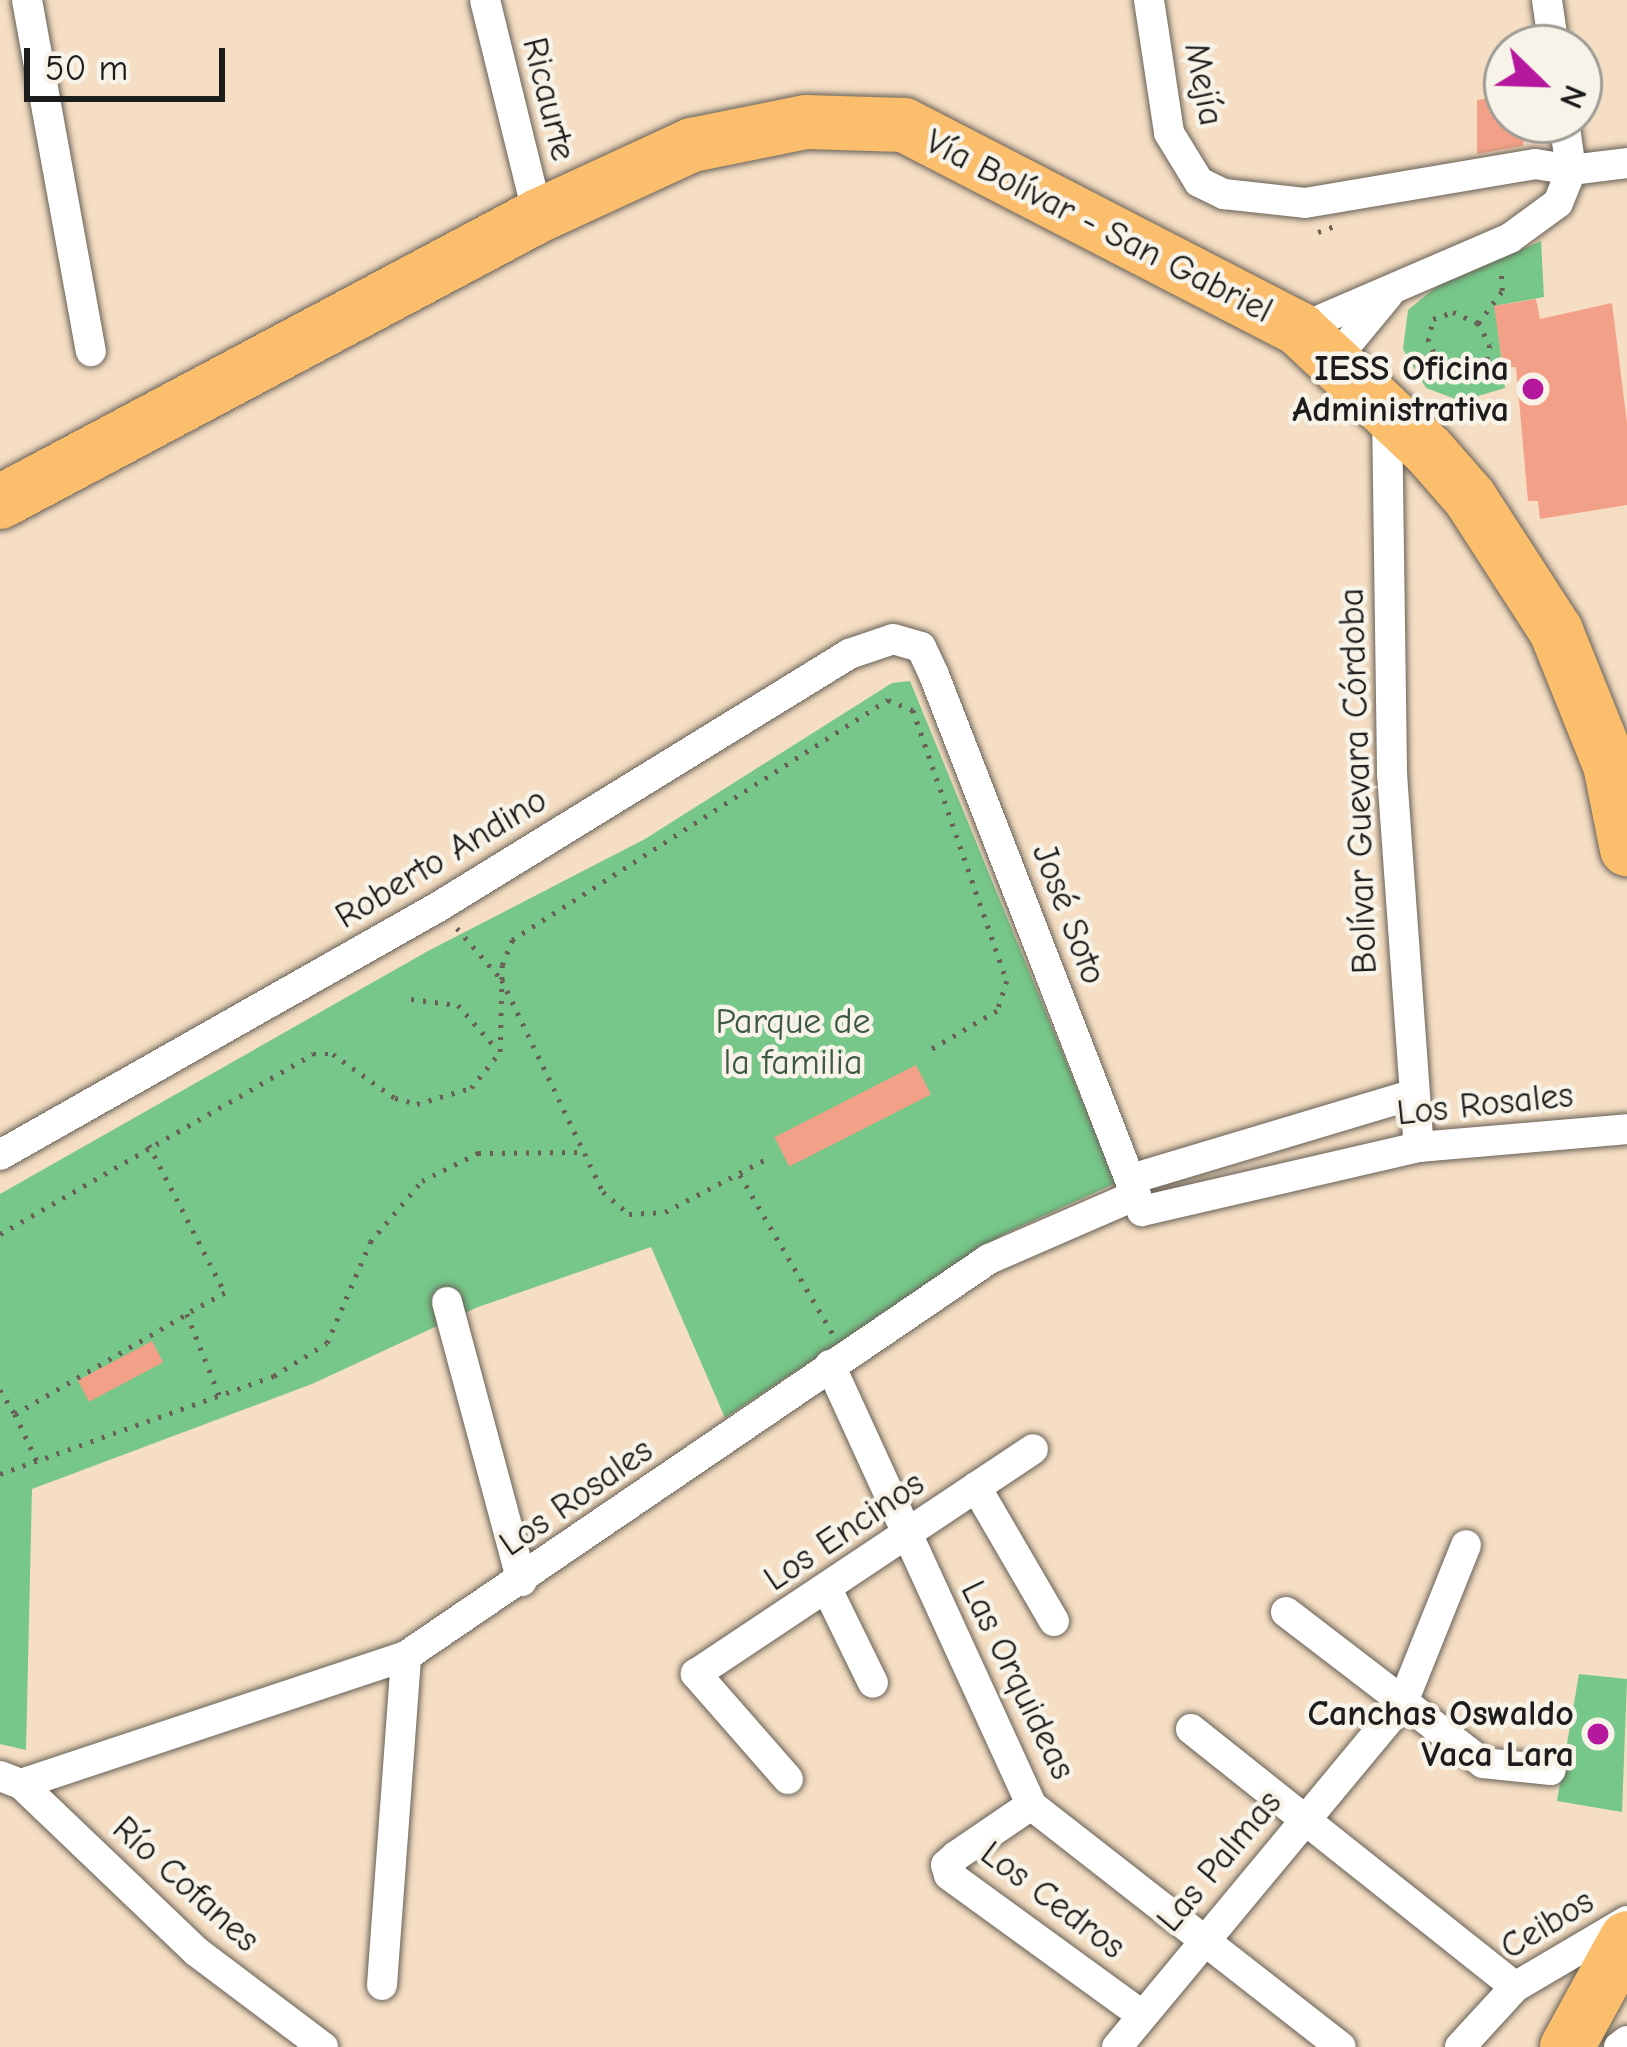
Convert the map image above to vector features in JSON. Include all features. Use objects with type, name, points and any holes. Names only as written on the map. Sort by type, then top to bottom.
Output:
[{"type":"highway","name":"Vía Bolívar - San Gabriel","points":[[0,502],[538,216],[745,129],[871,120],[904,125],[1065,202],[1404,394],[1556,631],[1610,765],[1627,849]]},
{"type":"highway","points":[[1567,2047],[1627,1938]]},
{"type":"street","points":[[27,0],[91,351]]},
{"type":"street","name":"Ricaurte","points":[[485,0],[538,216]]},
{"type":"street","name":"Mejía","points":[[1150,0],[1169,133],[1186,165],[1225,194],[1305,203],[1535,164],[1571,170],[1627,163]]},
{"type":"street","points":[[1317,344],[1391,290],[1495,244],[1558,203],[1571,170],[1567,144]]},
{"type":"street","points":[[1317,344],[1391,290]]},
{"type":"street","name":"Bolívar Guevara Córdoba","points":[[1404,394],[1392,774],[1411,1095],[1419,1147]]},
{"type":"street","name":"Roberto Andino","points":[[0,1155],[438,907],[849,654],[893,639],[921,647]]},
{"type":"street","name":"José Soto","points":[[921,647],[1136,1195]]},
{"type":"street","points":[[1136,1195],[1411,1095]]},
{"type":"street","name":"Los Rosales","points":[[11,1780],[406,1656],[988,1259],[1136,1195],[1419,1147],[1627,1129]]},
{"type":"street","points":[[447,1302],[522,1581]]},
{"type":"street","name":"Las Orquideas","points":[[837,1360],[907,1538],[1031,1805],[1341,2047]]},
{"type":"street","name":"Los Encinos","points":[[788,1779],[696,1674],[829,1592],[1033,1449]]},
{"type":"street","points":[[976,1487],[1054,1621]]},
{"type":"street","name":"Las Palmas","points":[[1117,2047],[1403,1702],[1466,1545]]},
{"type":"street","points":[[829,1592],[873,1683]]},
{"type":"street","points":[[1286,1612],[1483,1763],[1551,1770]]},
{"type":"street","points":[[382,1984],[406,1656]]},
{"type":"street","points":[[1191,1729],[1515,1987]]},
{"type":"street","name":"Río Cofanes","points":[[11,1780],[197,1952],[323,2047]]},
{"type":"street","name":"Los Cedros","points":[[1031,1805],[956,1856],[949,1875],[1142,2015]]},
{"type":"street","name":"Ceibos","points":[[1460,2047],[1515,1987],[1627,1922]]},
{"type":"street","points":[[1618,2047],[1627,2041]]},
{"type":"path","points":[[1478,323],[1502,292],[1495,244]]},
{"type":"path","points":[[1425,310],[1433,319]]},
{"type":"path","points":[[1453,312],[1478,323],[1491,354],[1485,371],[1466,377],[1439,363],[1428,340],[1433,319],[1453,312]]},
{"type":"path","points":[[1404,394],[1439,363]]},
{"type":"path","points":[[0,1234],[313,1054],[333,1054],[395,1098],[417,1104],[472,1088],[500,1052],[506,953],[521,934],[882,701],[900,702],[913,710],[1007,989],[987,1019],[927,1052]]},
{"type":"path","points":[[438,907],[502,980],[603,1192],[629,1214],[665,1212],[764,1160]]},
{"type":"path","points":[[411,999],[458,1005],[500,1052]]},
{"type":"path","points":[[15,1414],[225,1293],[149,1145]]},
{"type":"path","points":[[0,1474],[220,1397],[327,1343],[370,1242],[422,1181],[478,1153],[583,1152]]},
{"type":"path","points":[[740,1175],[837,1360]]},
{"type":"path","points":[[187,1314],[220,1397]]},
{"type":"path","points":[[0,1390],[38,1461]]},
{"type":"green space","points":[[1541,241],[1544,297],[1495,306],[1505,388],[1461,401],[1426,388],[1403,349],[1408,310],[1436,287]]},
{"type":"green space","name":"Parque de la familia","points":[[910,681],[1116,1183],[1004,1234],[725,1418],[651,1247],[478,1307],[312,1384],[32,1489],[26,1750],[0,1744],[0,1194],[428,951],[645,839],[892,683]]},
{"type":"green space","name":"Canchas Oswaldo Vaca Lara","points":[[1579,1674],[1627,1679],[1622,1812],[1557,1801]]},
{"type":"building","points":[[1483,99],[1483,144],[1523,146],[1477,154],[1477,100]]},
{"type":"building","points":[[1536,299],[1540,319],[1612,303],[1627,423],[1627,505],[1540,519],[1538,501],[1528,501],[1516,367],[1503,368],[1494,306]]},
{"type":"building","points":[[916,1065],[931,1094],[789,1167],[774,1137]]},
{"type":"building","points":[[152,1341],[163,1362],[89,1402],[78,1380]]},
{"type":"place","name":"IESS Oficina Administrativa","points":[[1533,389]]},
{"type":"place","name":"Canchas Oswaldo Vaca Lara","points":[[1598,1734]]}]
